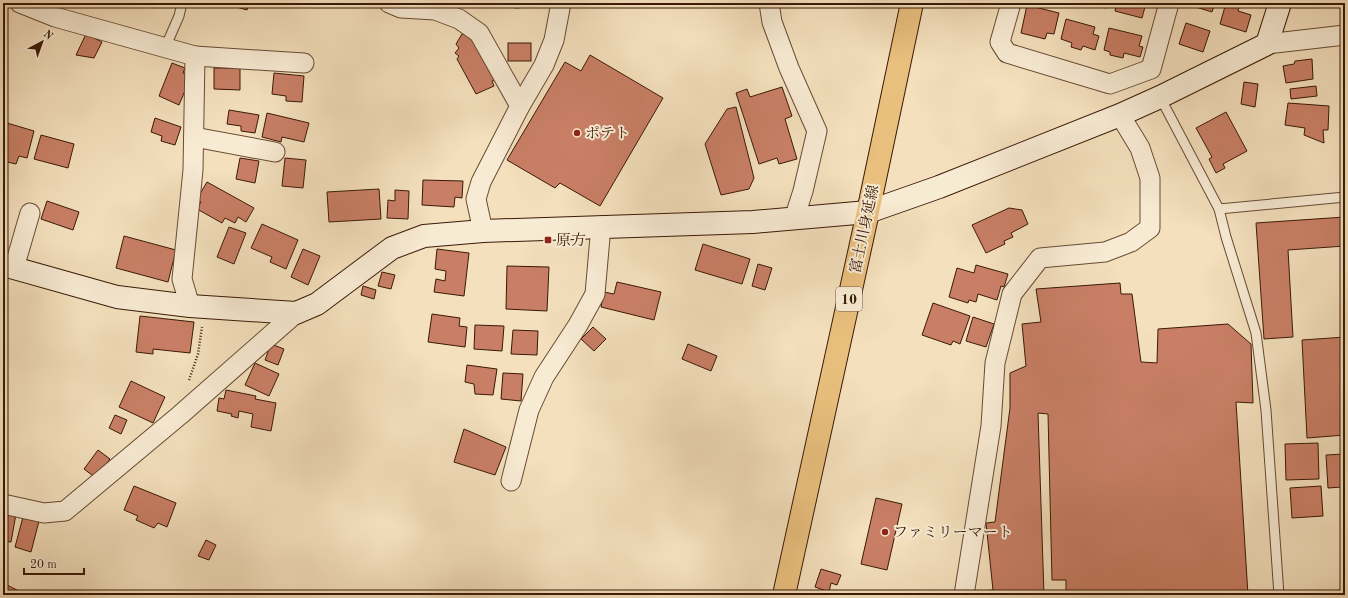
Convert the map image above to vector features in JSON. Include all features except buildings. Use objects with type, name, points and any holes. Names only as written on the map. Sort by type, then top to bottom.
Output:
[{"type":"main road","name":"富士川身延線","points":[[784,595],[912,3]]},
{"type":"street","points":[[20,3],[56,10],[165,48],[194,56],[304,63]]},
{"type":"street","points":[[390,3],[401,8],[435,10],[459,19],[479,33],[520,106]]},
{"type":"street","points":[[483,231],[476,199],[481,182],[520,106],[544,65],[554,40],[561,3]]},
{"type":"street","points":[[769,3],[772,22],[789,68],[817,132],[803,191],[794,219]]},
{"type":"street","points":[[1011,3],[1000,42],[1007,54],[1110,84],[1151,69],[1170,3]]},
{"type":"street","points":[[1267,44],[1280,3]]},
{"type":"street","points":[[3,504],[44,514],[65,511],[180,415],[296,313],[317,304],[392,248],[424,236],[483,231],[753,222],[868,212],[939,187],[1120,115],[1267,44],[1345,35]]},
{"type":"street","points":[[194,56],[193,170],[182,279],[197,306]]},
{"type":"street","points":[[964,595],[991,426],[995,363],[1012,294],[1040,258],[1105,252],[1131,242],[1150,228],[1150,178],[1140,148],[1120,115]]},
{"type":"street","points":[[194,137],[275,152]]},
{"type":"street","points":[[30,213],[9,266],[117,297],[197,306],[296,313]]},
{"type":"street","points":[[511,481],[529,410],[544,377],[578,325],[595,294],[601,226]]},
{"type":"lane","points":[[165,48],[179,16],[182,3]]},
{"type":"lane","points":[[1160,97],[1219,209],[1226,237],[1256,333],[1266,410],[1278,595]]},
{"type":"lane","points":[[1219,209],[1345,197]]},
{"type":"path","points":[[188,382],[198,354],[197,306]]},
{"type":"place","name":"ポテト","points":[[577,133]]},
{"type":"place","name":"原方","points":[[548,240]]},
{"type":"place","name":"ファミリーマート","points":[[885,532]]}]
